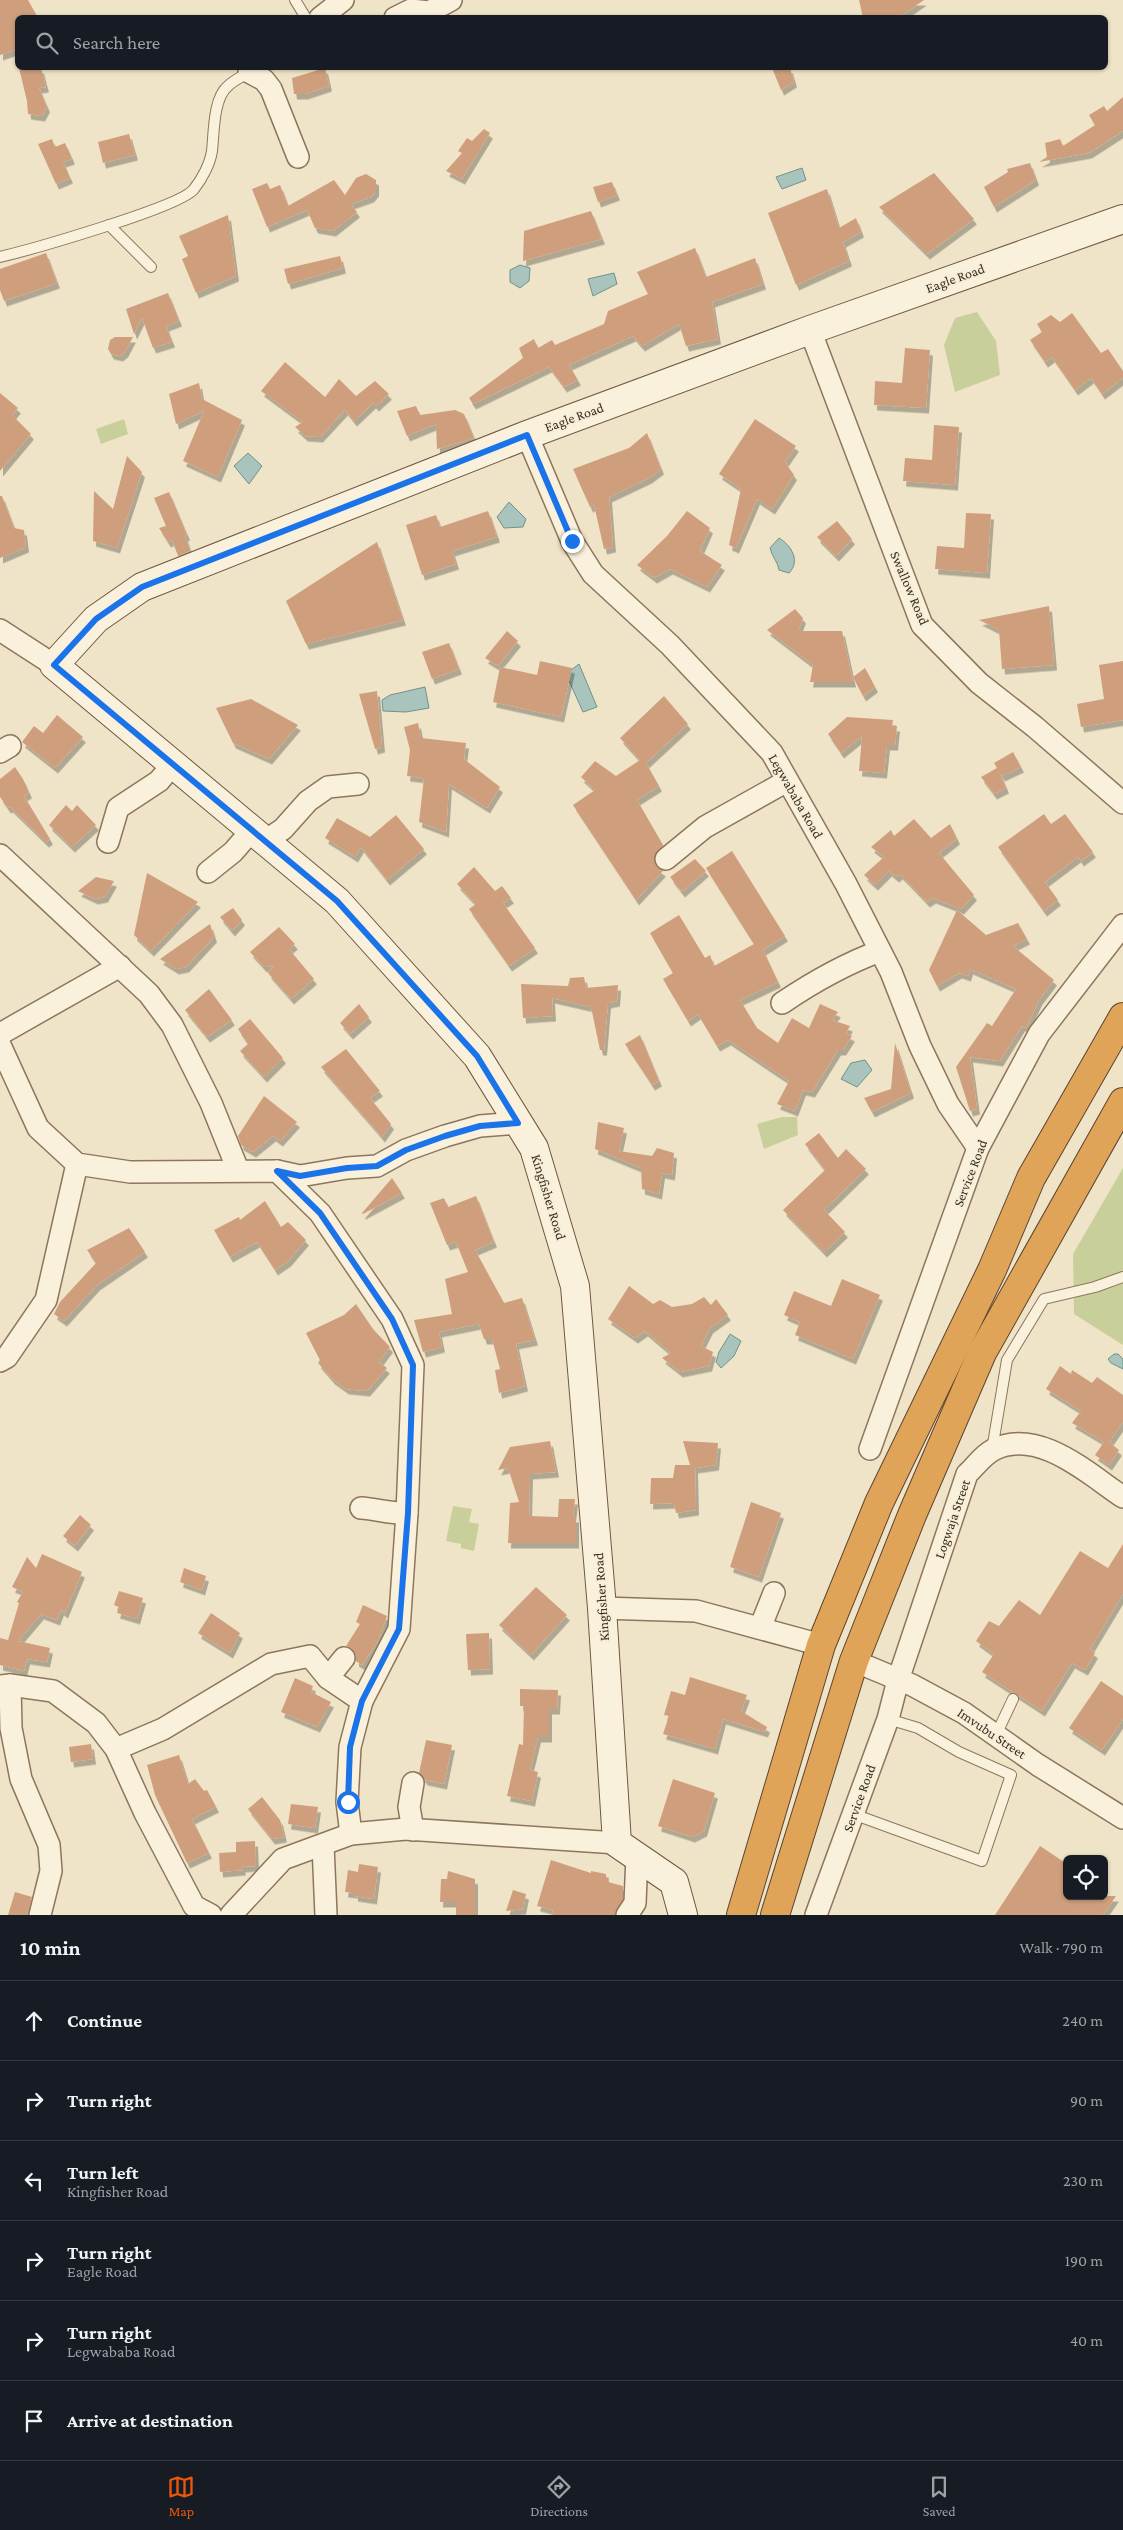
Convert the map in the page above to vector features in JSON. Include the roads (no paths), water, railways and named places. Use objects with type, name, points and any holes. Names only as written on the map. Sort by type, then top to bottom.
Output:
[{"type":"highway","points":[[741,1915],[821,1644],[879,1504],[992,1270],[1031,1178],[1123,1017]]},
{"type":"highway","points":[[775,1915],[854,1661],[912,1515],[982,1353],[1123,1102]]},
{"type":"street","points":[[324,15],[343,0]]},
{"type":"street","points":[[401,15],[411,10],[429,12],[451,0]]},
{"type":"street","points":[[253,70],[271,89],[298,157]]},
{"type":"street","name":"Eagle Road","points":[[54,665],[96,619],[142,587],[527,435],[810,330],[1123,219]]},
{"type":"street","name":"Swallow Road","points":[[810,330],[922,625],[979,684],[1035,727],[1123,803]]},
{"type":"street","name":"Legwababa Road","points":[[527,435],[572,541],[593,574],[670,646],[772,753],[846,884],[891,972],[920,1046],[944,1094],[978,1148]]},
{"type":"street","name":"Kingfisher Road","points":[[0,630],[54,665],[337,901],[398,966],[477,1056],[534,1148],[575,1286],[602,1608],[627,1850]]},
{"type":"street","points":[[108,842],[118,808],[159,781],[173,764]]},
{"type":"street","points":[[666,859],[705,828],[788,780]]},
{"type":"street","points":[[208,872],[258,835],[283,829],[308,801],[328,787],[358,784]]},
{"type":"street","points":[[0,855],[149,994],[172,1025],[211,1103],[238,1170]]},
{"type":"street","name":"Service Road","points":[[870,1449],[978,1148],[1039,1034],[1123,925]]},
{"type":"street","points":[[782,1003],[815,981],[858,959],[880,951]]},
{"type":"street","points":[[0,1034],[120,966]]},
{"type":"street","points":[[0,1045],[38,1128],[77,1164],[130,1172],[238,1170],[277,1171],[300,1176],[347,1168],[377,1166],[406,1150],[445,1136],[480,1126],[518,1123]]},
{"type":"street","points":[[0,1361],[7,1357],[46,1300],[77,1164]]},
{"type":"street","points":[[277,1171],[320,1213],[392,1319],[413,1365],[408,1513],[399,1629],[362,1701],[350,1747],[348,1802],[351,1834]]},
{"type":"street","name":"Logwaja Street","points":[[898,1680],[967,1474],[992,1450],[1024,1442],[1065,1458],[1123,1497]]},
{"type":"street","points":[[361,1508],[385,1509],[395,1514],[408,1513]]},
{"type":"street","points":[[760,1628],[774,1594]]},
{"type":"street","points":[[602,1608],[696,1611],[821,1644]]},
{"type":"street","points":[[116,1749],[163,1729],[271,1664],[310,1656],[328,1678],[362,1701]]},
{"type":"street","points":[[328,1678],[344,1658]]},
{"type":"street","name":"Imvubu Street","points":[[854,1661],[912,1685],[964,1713],[1038,1765],[1120,1811]]},
{"type":"street","name":"Service Road","points":[[816,1915],[888,1719],[898,1680]]},
{"type":"street","points":[[40,1915],[51,1871],[49,1845],[21,1778],[5,1686],[53,1691],[96,1723],[116,1749],[145,1813],[194,1906],[211,1915]]},
{"type":"street","points":[[412,1830],[409,1807],[413,1783]]},
{"type":"street","points":[[231,1915],[283,1860],[351,1834],[412,1830],[627,1850],[674,1882],[683,1915]]},
{"type":"street","points":[[323,1845],[326,1915]]},
{"type":"street","points":[[626,1915],[635,1903],[627,1850]]},
{"type":"lane","points":[[296,0],[304,15]]},
{"type":"lane","points":[[0,257],[32,250],[109,225],[172,202],[193,191],[203,174],[212,152],[213,119],[226,87],[253,70]]},
{"type":"lane","points":[[109,225],[151,267]]},
{"type":"lane","points":[[992,1450],[1007,1360],[1044,1299],[1095,1287],[1123,1277]]},
{"type":"lane","points":[[996,1735],[1013,1699]]},
{"type":"lane","points":[[853,1814],[982,1861],[1011,1775],[959,1752],[918,1728],[888,1719]]},
{"type":"water","points":[[802,168],[806,180],[782,189],[776,177]]},
{"type":"water","points":[[520,265],[530,268],[529,281],[520,288],[510,282],[510,270]]},
{"type":"water","points":[[614,273],[617,284],[593,296],[588,279]]},
{"type":"water","points":[[248,453],[262,466],[249,484],[234,466]]},
{"type":"water","points":[[509,502],[526,519],[523,527],[504,528],[497,517]]},
{"type":"water","points":[[779,538],[791,549],[793,554],[793,568],[789,573],[779,570],[770,548]]},
{"type":"water","points":[[579,664],[597,707],[583,712],[566,674]]},
{"type":"water","points":[[425,687],[429,708],[406,712],[383,711],[382,700],[390,695]]},
{"type":"water","points":[[865,1060],[872,1070],[857,1087],[841,1079],[851,1063]]},
{"type":"water","points":[[730,1334],[741,1341],[734,1356],[721,1368],[716,1362],[719,1352]]},
{"type":"water","points":[[1114,1354],[1118,1354],[1123,1359],[1123,1369],[1111,1363],[1108,1359]]}]
